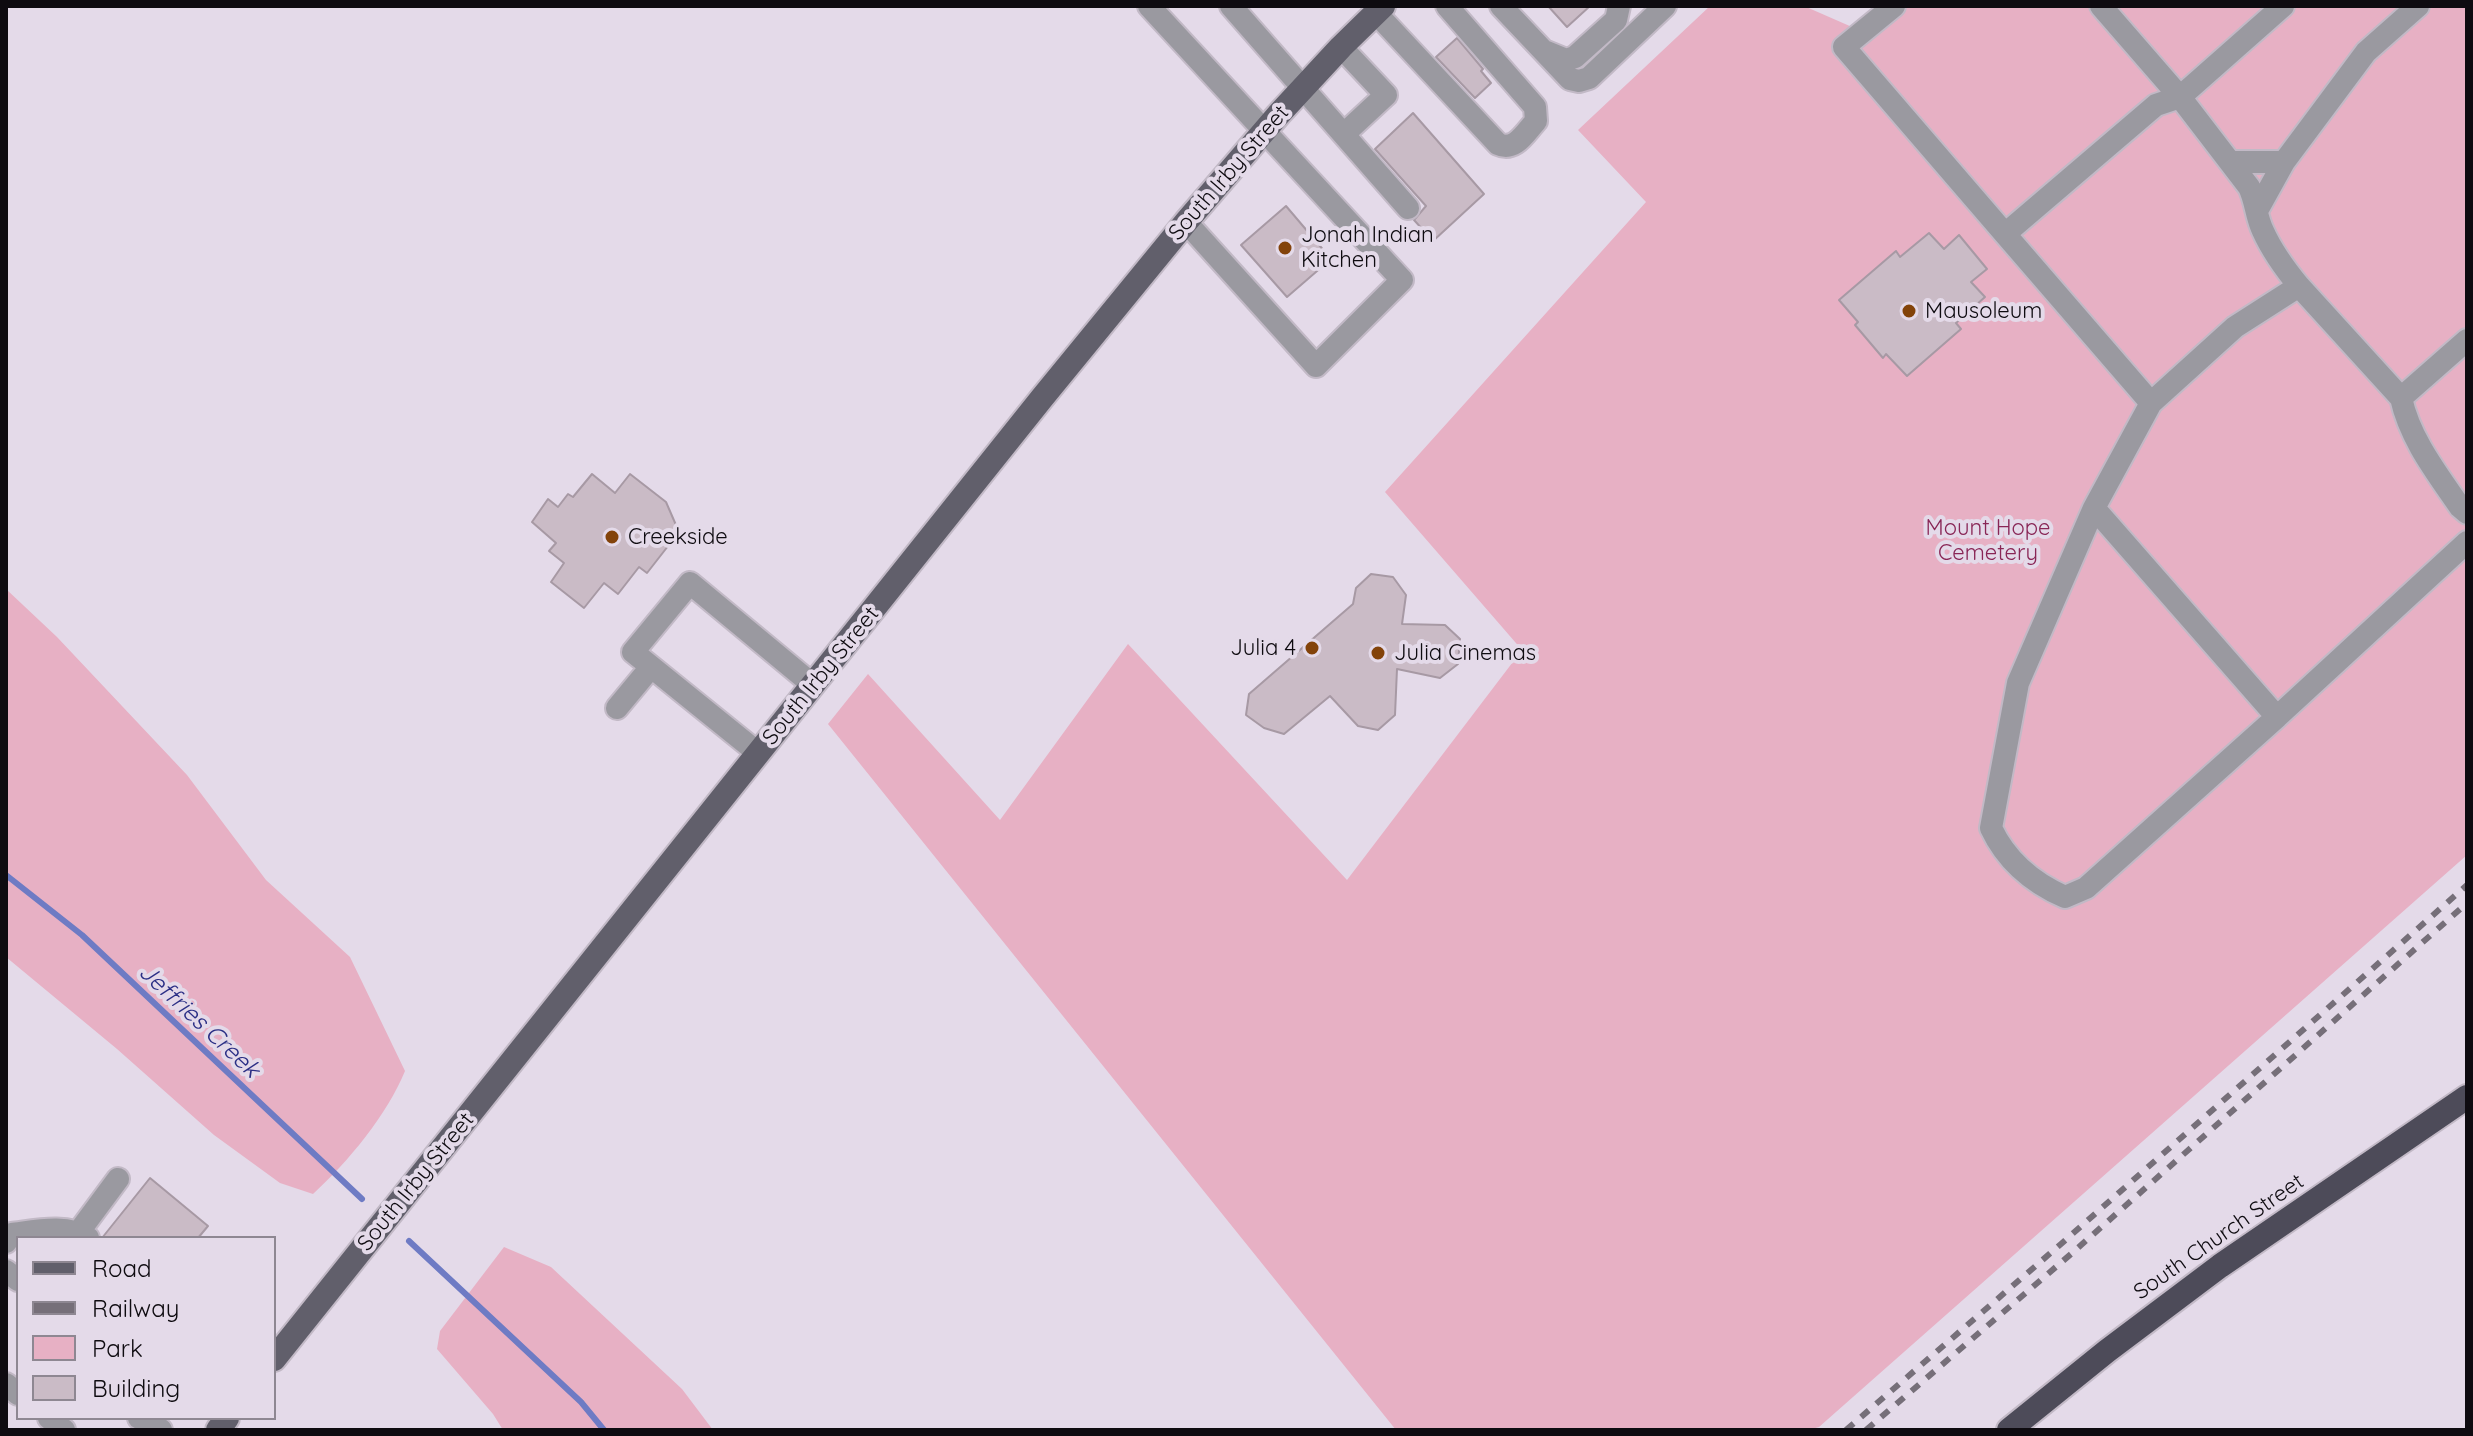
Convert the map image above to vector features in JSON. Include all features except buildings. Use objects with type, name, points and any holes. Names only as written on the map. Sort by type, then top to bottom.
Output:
[{"type":"highway","name":"South Church Street","points":[[2009,1430],[2220,1266],[2467,1097]]},
{"type":"main road","name":"South Irby Street","points":[[276,1356],[1186,222],[1303,87],[1380,9]]},
{"type":"lane","points":[[1149,6],[1402,280],[1316,366],[1186,222]]},
{"type":"lane","points":[[1231,6],[1408,208]]},
{"type":"lane","points":[[1380,9],[1498,144],[1506,147],[1514,145],[1536,121],[1535,107],[1447,6]]},
{"type":"lane","points":[[1501,6],[1570,79],[1579,81],[1589,78],[1665,6]]},
{"type":"lane","points":[[1539,48],[1566,60],[1575,57],[1616,20],[1619,6]]},
{"type":"lane","points":[[1894,6],[1844,47],[2151,403]]},
{"type":"lane","points":[[2101,6],[2180,97],[2249,187],[2258,209],[2261,228],[2284,268],[2401,398],[2405,417],[2416,439],[2467,513]]},
{"type":"lane","points":[[2005,234],[2156,105],[2180,97],[2283,6]]},
{"type":"lane","points":[[2258,209],[2284,162],[2366,52],[2418,6]]},
{"type":"lane","points":[[1341,47],[1386,95],[1344,134]]},
{"type":"lane","points":[[2230,162],[2284,162]]},
{"type":"lane","points":[[2299,286],[2235,327],[2151,403],[2094,508],[2018,683],[1991,828],[1999,845],[2042,888],[2065,897],[2086,888],[2467,542]]},
{"type":"lane","points":[[2401,398],[2467,340]]},
{"type":"lane","points":[[2094,508],[2277,717]]},
{"type":"lane","points":[[758,753],[633,652],[690,583],[813,685]]},
{"type":"lane","points":[[617,708],[651,667]]},
{"type":"lane","points":[[6,1242],[12,1234],[52,1229],[83,1236],[118,1179]]},
{"type":"green space","name":"Mount Hope Cemetery","points":[[1710,6],[1804,6],[1852,27],[1876,6],[2467,6],[2467,855],[1819,1427],[1808,1430],[1396,1430],[828,724],[868,674],[1000,820],[1128,644],[1347,880],[1522,650],[1385,492],[1646,202],[1578,130]]},
{"type":"green space","points":[[6,589],[57,637],[187,775],[266,880],[350,957],[405,1071],[388,1104],[365,1137],[313,1194],[280,1183],[214,1135],[6,957]]},
{"type":"green space","points":[[504,1247],[551,1267],[682,1389],[713,1430],[503,1430],[437,1349],[440,1331]]},
{"type":"waterway","name":"Jeffries Creek","points":[[6,875],[82,935],[362,1199]]},
{"type":"waterway","name":"Jeffries Creek","points":[[409,1241],[581,1402],[604,1430]]},
{"type":"railway","points":[[1846,1430],[2467,885]]},
{"type":"railway","points":[[1866,1430],[2071,1254],[2467,903]]},
{"type":"place","name":"Jonah Indian Kitchen","points":[[1285,248]]},
{"type":"place","name":"Mausoleum","points":[[1909,311]]},
{"type":"place","name":"Creekside","points":[[612,537]]},
{"type":"place","name":"Julia 4","points":[[1312,648]]},
{"type":"place","name":"Julia Cinemas","points":[[1378,653]]}]
